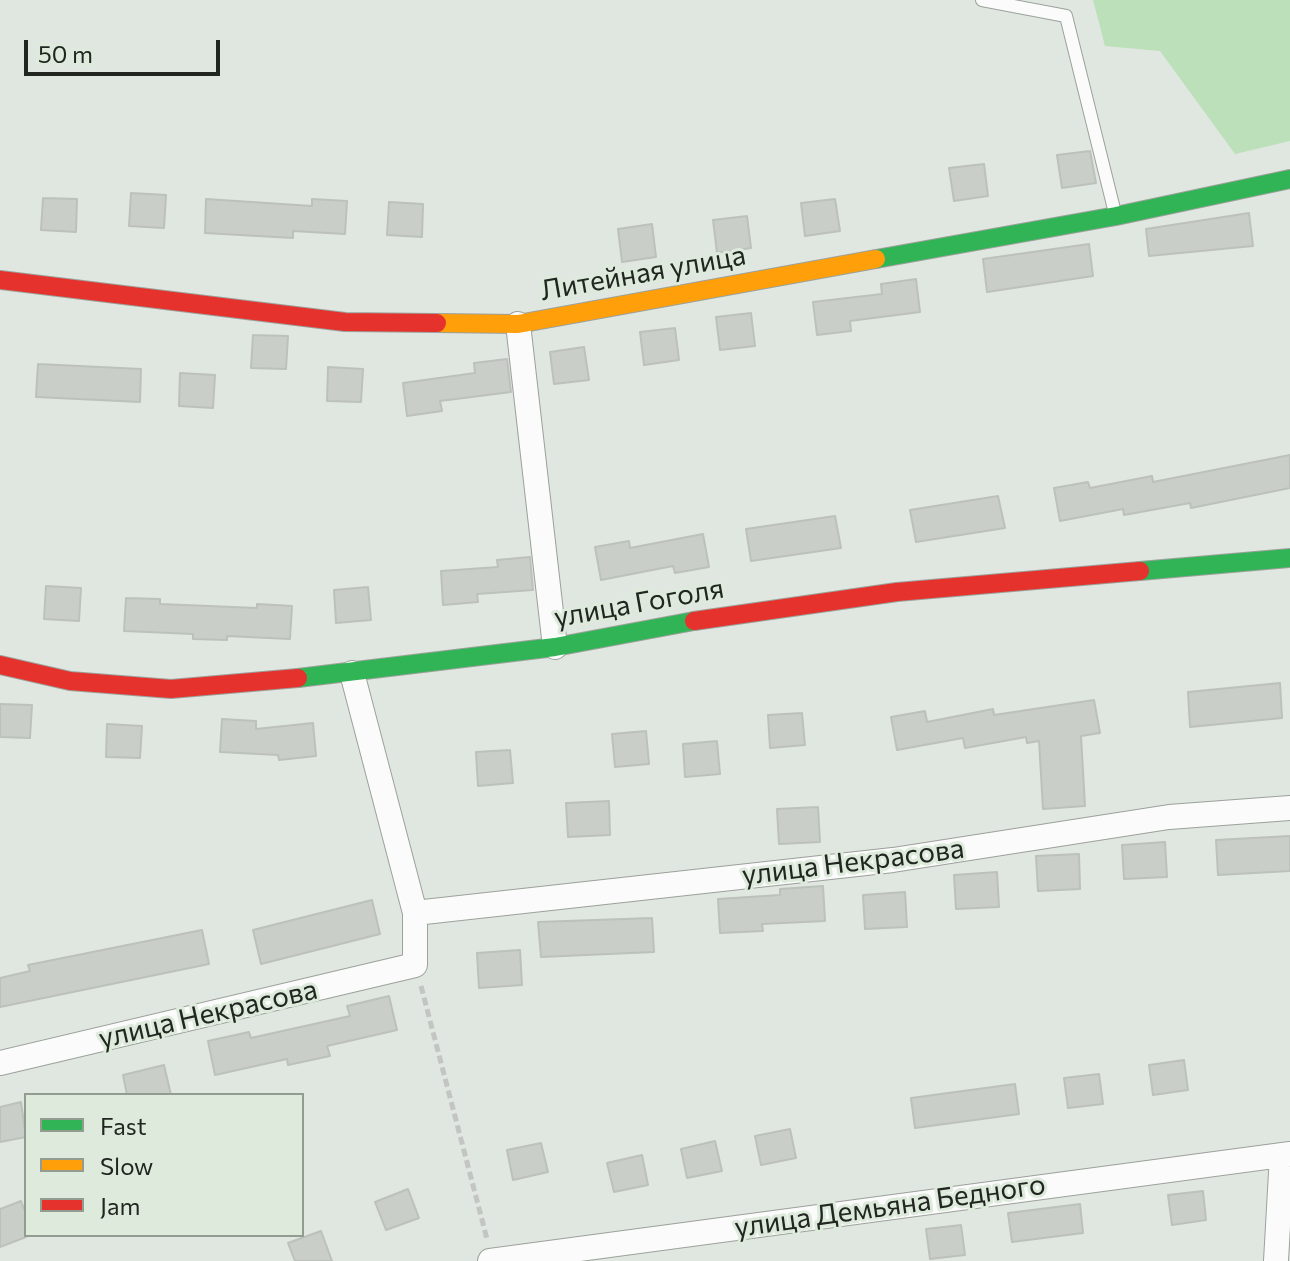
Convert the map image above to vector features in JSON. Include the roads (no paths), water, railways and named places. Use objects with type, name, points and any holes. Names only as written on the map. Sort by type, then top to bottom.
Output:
[{"type":"street","name":"Литейная улица","points":[[0,280],[345,322],[518,324],[1116,216],[1290,179]]},
{"type":"street","points":[[518,324],[555,647]]},
{"type":"street","name":"улица Гоголя","points":[[0,665],[70,681],[171,689],[352,673],[555,647],[721,616],[897,592],[1290,558]]},
{"type":"street","points":[[352,673],[415,913]]},
{"type":"street","name":"улица Некрасова","points":[[0,1063],[415,965],[415,913],[893,860],[1169,817],[1290,808]]},
{"type":"street","points":[[1276,1261],[1286,1155]]},
{"type":"street","name":"улица Демьяна Бедного","points":[[492,1260],[1286,1155]]},
{"type":"lane","points":[[982,0],[1066,16],[1116,216]]}]
